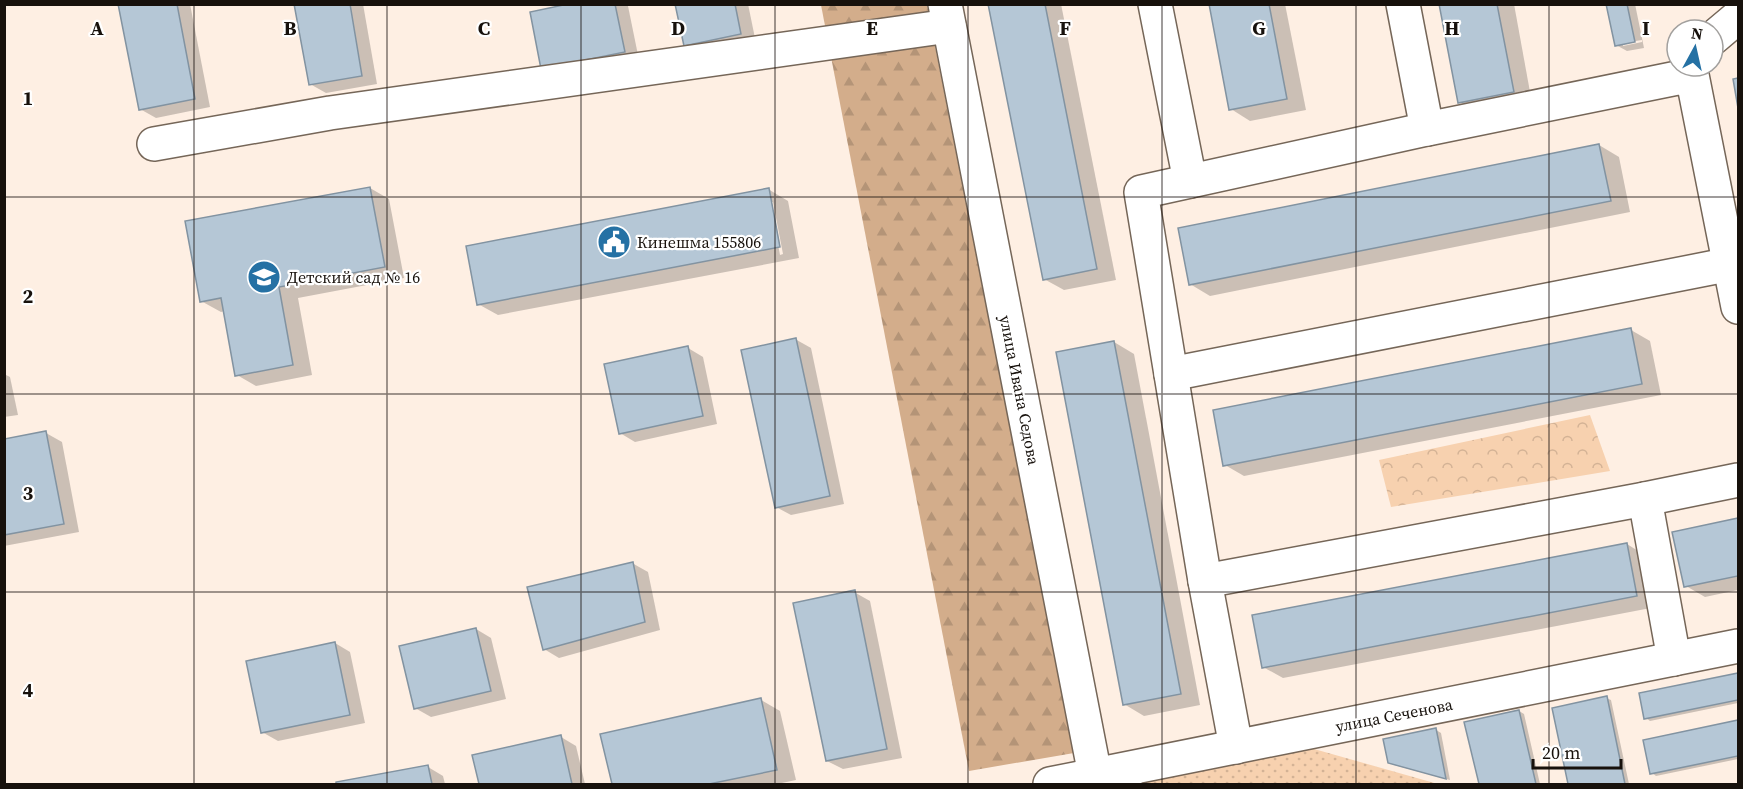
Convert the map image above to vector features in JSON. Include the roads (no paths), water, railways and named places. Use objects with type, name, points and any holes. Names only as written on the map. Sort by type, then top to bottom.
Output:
[{"type":"street","points":[[1155,4],[1190,181]]},
{"type":"street","points":[[1403,4],[1427,129]]},
{"type":"street","points":[[154,144],[330,113],[947,15]]},
{"type":"street","name":"улица Ивана Седова","points":[[947,15],[1110,780]]},
{"type":"street","points":[[1725,28],[1738,17]]},
{"type":"street","points":[[1236,747],[1205,581],[1141,192],[1665,77]]},
{"type":"street","points":[[1695,78],[1738,307]]},
{"type":"street","points":[[1171,374],[1731,264]]},
{"type":"street","points":[[1205,581],[1645,500],[1738,480]]},
{"type":"street","points":[[1645,500],[1674,659]]},
{"type":"street","name":"улица Сеченова","points":[[1050,784],[1110,780],[1236,747],[1738,646]]},
{"type":"place","name":"Кинешма 155806","points":[[614,242]]},
{"type":"place","name":"Детский сад № 16","points":[[264,277]]}]
